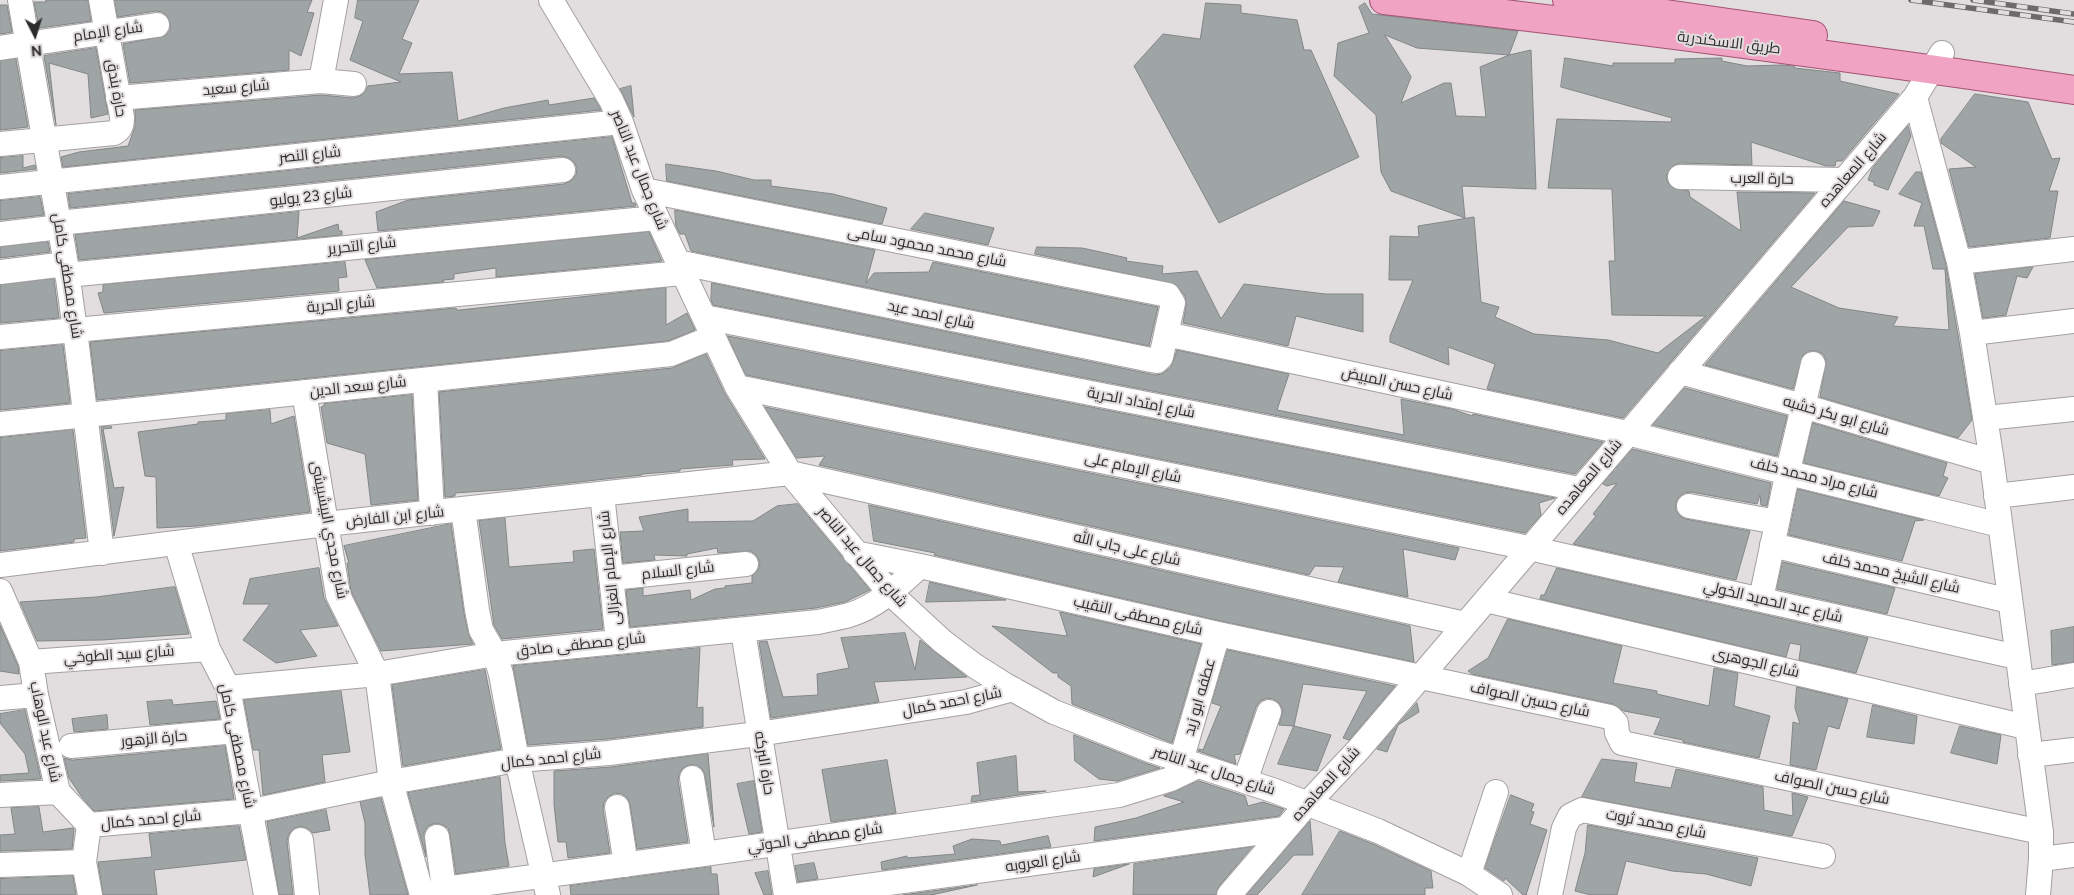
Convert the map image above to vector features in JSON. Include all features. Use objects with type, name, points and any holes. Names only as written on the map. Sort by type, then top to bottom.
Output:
[{"type":"main road","name":"طريق الاسكندرية","points":[[1384,0],[1938,61],[2074,73]]},
{"type":"main road","name":"طريق الاسكندرية","points":[[1567,0],[1938,61],[2074,90]]},
{"type":"street","name":"شارع مصطفى كامل","points":[[20,0],[60,225],[86,414],[102,553]]},
{"type":"street","name":"حارة بندق","points":[[45,139],[114,133],[122,125],[101,0]]},
{"type":"street","points":[[321,81],[336,0]]},
{"type":"street","name":"شارع جمال عبد الناصر","points":[[550,0],[607,92],[621,122],[644,190],[656,218],[737,387],[790,473],[890,593],[942,641],[975,666],[1054,712],[1190,763],[1308,803],[1378,831],[1469,874],[1500,895]]},
{"type":"street","name":"شارع الإمام","points":[[0,48],[157,25]]},
{"type":"street","name":"شارع المعاهده","points":[[1229,895],[1420,677],[1915,97],[1938,61]]},
{"type":"street","name":"شارع سعيد","points":[[118,98],[321,81],[354,84]]},
{"type":"street","points":[[1915,97],[1959,262],[1986,418],[2041,832],[2038,895]]},
{"type":"street","name":"شارع النصر","points":[[0,187],[621,122]]},
{"type":"street","points":[[0,144],[45,139]]},
{"type":"street","name":"شارع 23 يوليو","points":[[0,234],[60,225],[563,170]]},
{"type":"street","name":"حارة العرب","points":[[1680,177],[1844,180]]},
{"type":"street","name":"شارع محمد محمود سامى","points":[[644,190],[1168,295],[1173,303],[1166,334]]},
{"type":"street","name":"شارع التحرير","points":[[0,272],[66,270],[656,218]]},
{"type":"street","points":[[1959,262],[2074,249]]},
{"type":"street","name":"شارع احمد عيد","points":[[680,267],[1157,361],[1161,357],[1166,334]]},
{"type":"street","name":"شارع الحرية","points":[[0,338],[680,267]]},
{"type":"street","points":[[1972,333],[2074,321]]},
{"type":"street","name":"شارع سعد الدين","points":[[0,424],[671,354],[709,327]]},
{"type":"street","name":"شارع إمتداد الحرية","points":[[709,327],[1578,490]]},
{"type":"street","name":"شارع حسن المبيض","points":[[1166,334],[1627,433]]},
{"type":"street","points":[[1761,600],[1774,533],[1813,364]]},
{"type":"street","name":"شارع ابو بكر خشبه","points":[[1680,372],[1992,462]]},
{"type":"street","points":[[426,380],[432,512]]},
{"type":"street","name":"شارع الإمام على","points":[[737,387],[1529,548]]},
{"type":"street","name":"شارع مجدي البيشبيشى","points":[[304,392],[338,595],[377,674],[391,782],[431,893]]},
{"type":"street","points":[[1986,418],[2074,409]]},
{"type":"street","name":"شارع مراد محمد خلف","points":[[1627,433],[1788,471],[2000,525]]},
{"type":"street","name":"شارع ابن الفارض","points":[[0,565],[326,524],[790,473]]},
{"type":"street","name":"شارع على جاب الله","points":[[790,473],[1465,624]]},
{"type":"street","points":[[1996,496],[2074,487]]},
{"type":"street","name":"شارع الإمام الغزالى","points":[[602,494],[618,641]]},
{"type":"street","name":"شارع الشيخ محمد خلف","points":[[1689,506],[1774,533],[2010,601]]},
{"type":"street","points":[[462,509],[481,630],[495,654],[502,674],[517,760],[546,885]]},
{"type":"street","name":"شارع مصطفى كامل","points":[[176,543],[208,649],[228,688],[266,895]]},
{"type":"street","name":"شارع عبد الحميد الخولي","points":[[1529,548],[2017,657]]},
{"type":"street","name":"شارع مصطفى النقيب","points":[[855,553],[1420,677]]},
{"type":"street","name":"شارع السلام","points":[[611,578],[746,564]]},
{"type":"street","name":"شارع مصطفى صادق","points":[[228,688],[377,674],[495,654],[818,622],[850,615],[870,606],[890,593],[920,566]]},
{"type":"street","name":"شارع عبد الوهاب","points":[[0,591],[31,662],[36,695],[58,792],[89,825]]},
{"type":"street","name":"شارع الجوهرى","points":[[1486,600],[2026,727]]},
{"type":"street","name":"حارة البركه","points":[[743,630],[786,895]]},
{"type":"street","name":"عطفه ابو زيد","points":[[1190,763],[1218,634]]},
{"type":"street","name":"شارع سيد الطوخي","points":[[31,662],[208,649]]},
{"type":"street","points":[[2020,684],[2074,675]]},
{"type":"street","name":"شارع حسين الصواف","points":[[1420,677],[1610,717],[1616,723],[1617,733],[1622,743]]},
{"type":"street","name":"شارع احمد كمال","points":[[89,825],[252,811],[391,782],[517,760],[609,753],[760,734],[966,702],[1012,689]]},
{"type":"street","points":[[0,698],[36,695]]},
{"type":"street","points":[[1245,781],[1269,712]]},
{"type":"street","name":"حارة الزهور","points":[[71,746],[236,731]]},
{"type":"street","name":"شارع حسن الصواف","points":[[1622,743],[2041,832]]},
{"type":"street","points":[[2030,755],[2074,750]]},
{"type":"street","name":"شارع مصطفى الحوتي","points":[[431,893],[546,885],[626,865],[1119,794],[1171,778],[1190,763]]},
{"type":"street","points":[[692,778],[704,854]]},
{"type":"street","points":[[0,795],[58,792]]},
{"type":"street","points":[[1469,874],[1496,792]]},
{"type":"street","points":[[617,807],[626,865]]},
{"type":"street","name":"شارع محمد ثروت","points":[[1550,895],[1564,828],[1570,816],[1582,810],[1823,856]]},
{"type":"street","points":[[89,825],[84,862],[90,895]]},
{"type":"street","name":"شارع العروبه","points":[[801,895],[1285,829]]},
{"type":"street","points":[[431,893],[437,837]]},
{"type":"street","points":[[301,840],[307,895]]},
{"type":"street","points":[[2041,859],[2074,855]]},
{"type":"street","points":[[0,865],[84,862]]},
{"type":"building","points":[[46,0],[88,0],[91,21],[39,28],[34,2],[46,2]]},
{"type":"building","points":[[115,0],[312,0],[307,12],[314,13],[301,56],[289,50],[289,70],[130,83],[123,44],[165,36],[170,30],[170,23],[167,16],[162,12],[156,11],[118,17]]},
{"type":"building","points":[[358,0],[419,0],[402,39],[412,43],[399,74],[452,72],[458,121],[504,108],[548,100],[549,105],[594,98],[601,110],[63,167],[61,157],[79,152],[128,146],[135,127],[135,110],[321,95],[353,98],[365,92],[368,86],[401,82],[350,60],[363,21],[355,18]]},
{"type":"building","points":[[1206,3],[1241,5],[1241,13],[1297,20],[1304,50],[1311,50],[1359,157],[1219,223],[1134,66],[1163,34],[1200,39]]},
{"type":"building","points":[[1365,3],[1372,14],[1518,31],[1509,55],[1531,50],[1536,189],[1462,186],[1465,218],[1391,191],[1381,172],[1376,115],[1334,76],[1338,43],[1369,33],[1359,7]],"holes":[[[1385,35],[1417,48],[1509,55],[1480,67],[1486,117],[1456,116],[1451,83],[1444,83],[1401,103],[1411,77]]]},
{"type":"building","points":[[0,5],[7,5],[12,32],[0,34]]},
{"type":"building","points":[[96,48],[108,114],[91,118],[88,74],[49,63],[56,125],[44,56]]},
{"type":"building","points":[[1565,58],[1613,66],[1613,63],[1675,63],[1675,59],[1722,58],[1722,61],[1747,66],[1782,65],[1840,73],[1840,81],[1899,94],[1842,161],[1836,161],[1835,166],[1826,166],[1751,142],[1752,165],[1680,163],[1674,165],[1669,170],[1666,177],[1668,183],[1673,188],[1689,191],[1690,197],[1741,231],[1737,192],[1815,193],[1623,418],[1487,389],[1495,364],[1448,347],[1449,365],[1390,342],[1390,336],[1413,280],[1389,280],[1390,236],[1419,237],[1418,226],[1474,217],[1481,302],[1499,307],[1495,317],[1534,334],[1608,340],[1658,353],[1706,316],[1612,315],[1609,261],[1615,261],[1612,189],[1548,188],[1557,119],[1671,122],[1672,118],[1561,87]]},
{"type":"building","points":[[16,59],[28,127],[0,130],[0,61]]},
{"type":"building","points":[[631,86],[634,117],[620,89]]},
{"type":"building","points":[[1975,94],[2028,102],[2052,159],[2060,158],[2049,191],[2058,191],[2050,238],[1969,247],[1949,169],[1976,167],[1941,143],[1941,139]]},
{"type":"building","points":[[1908,126],[1911,136],[1888,190],[1874,185],[1874,182],[1868,180],[1872,169]]},
{"type":"building","points":[[612,137],[632,203],[635,203],[636,206],[378,231],[376,212],[408,200],[564,184],[571,181],[576,175],[577,168],[569,158],[562,156],[70,208],[68,194]]},
{"type":"building","points":[[23,156],[23,168],[35,165],[36,169],[0,173],[0,158]]},
{"type":"building","points":[[666,164],[716,171],[754,180],[771,180],[771,186],[833,194],[887,208],[882,224],[667,181]]},
{"type":"building","points":[[1916,172],[1921,172],[1946,265],[1972,420],[1958,438],[1820,397],[1826,360],[1823,354],[1817,351],[1809,351],[1803,355],[1793,389],[1705,365],[1844,201],[1880,211],[1873,226],[1848,227],[1791,287],[1839,308],[1898,317],[1893,326],[1949,330],[1945,269],[1933,269],[1924,226],[1914,226],[1922,203],[1899,194]]},
{"type":"building","points":[[40,197],[44,215],[0,220],[0,201]]},
{"type":"building","points":[[675,210],[875,250],[866,283],[874,273],[929,272],[933,262],[1158,307],[1149,346],[691,251],[685,234],[680,234],[676,226]]},
{"type":"building","points":[[299,212],[297,238],[338,224],[342,235],[79,260],[75,235]]},
{"type":"building","points":[[925,213],[994,228],[988,245],[911,229]]},
{"type":"building","points":[[649,232],[662,261],[496,277],[496,268],[454,274],[454,279],[443,280],[444,282],[377,288],[365,260]]},
{"type":"building","points":[[48,242],[50,252],[0,258],[0,247]]},
{"type":"building","points":[[1037,247],[1082,248],[1127,258],[1126,261],[1163,266],[1162,274],[1197,271],[1221,319],[1244,284],[1325,294],[1363,294],[1363,332],[1296,316],[1288,346],[1183,323],[1186,306],[1185,296],[1175,284],[1035,254]]},
{"type":"building","points":[[345,262],[347,277],[338,278],[339,291],[104,313],[98,293],[103,292],[103,285]]},
{"type":"building","points":[[2033,267],[2027,278],[2017,276],[2006,315],[1983,318],[1975,274]]},
{"type":"building","points":[[54,279],[59,318],[0,323],[0,285]]},
{"type":"building","points":[[712,283],[1155,375],[1162,374],[1171,367],[1177,350],[1289,374],[1277,410],[1404,435],[1401,399],[1452,409],[1472,416],[1473,414],[1603,442],[1575,474],[713,305],[711,300]]},
{"type":"building","points":[[666,288],[666,325],[687,313],[695,330],[668,341],[97,400],[90,342],[456,308],[457,310]]},
{"type":"building","points":[[728,336],[1555,498],[1539,503],[1541,515],[1525,533],[746,375]]},
{"type":"building","points":[[63,345],[70,403],[0,410],[0,351]]},
{"type":"building","points":[[706,354],[725,394],[765,459],[732,460],[733,465],[680,469],[680,471],[515,489],[455,493],[455,496],[445,497],[439,392],[672,368]]},
{"type":"building","points":[[1685,388],[1787,416],[1777,456],[1653,425]]},
{"type":"building","points":[[412,395],[418,500],[371,505],[365,454],[327,443],[321,407],[324,404]]},
{"type":"building","points":[[765,407],[1459,548],[1455,560],[1403,549],[1408,597],[1338,582],[1344,567],[1315,566],[1309,575],[819,465],[825,456],[797,458]]},
{"type":"building","points":[[270,410],[271,424],[294,416],[310,512],[197,526],[157,528],[156,477],[145,476],[138,432],[198,424],[198,422],[226,420],[226,414]]},
{"type":"building","points":[[1813,423],[1947,463],[1943,476],[1948,478],[1939,496],[1804,463]]},
{"type":"building","points":[[111,426],[112,428],[103,429],[114,488],[124,487],[114,536],[101,427]]},
{"type":"building","points":[[73,430],[86,538],[74,539],[74,542],[0,551],[0,438]]},
{"type":"building","points":[[1633,449],[1771,483],[1767,506],[1761,505],[1760,495],[1757,504],[1691,492],[1684,493],[1678,498],[1676,503],[1676,511],[1681,517],[1686,519],[1750,531],[1736,580],[1573,544],[1596,516],[1593,514],[1617,483],[1607,486],[1603,484]]},
{"type":"building","points":[[1798,489],[1924,520],[1915,521],[1902,561],[1789,535]]},
{"type":"building","points":[[798,504],[870,590],[845,602],[816,608],[630,627],[626,590],[643,588],[643,596],[690,590],[691,600],[715,589],[725,588],[725,586],[752,583],[752,576],[758,570],[760,563],[757,556],[751,551],[718,553],[717,548],[687,554],[687,556],[654,555],[655,560],[623,563],[620,532],[644,531],[639,517],[688,509],[688,522],[753,521],[777,506]]},
{"type":"building","points":[[869,505],[1410,626],[1414,662],[1221,621],[934,555],[935,553],[874,541]]},
{"type":"building","points":[[505,518],[509,567],[574,562],[573,551],[594,549],[603,629],[502,639],[494,625],[479,521]]},
{"type":"building","points":[[451,524],[464,613],[468,633],[473,644],[381,651],[351,591],[347,563],[349,563],[344,546]]},
{"type":"building","points":[[1783,562],[1895,588],[1887,614],[1777,589]]},
{"type":"building","points":[[319,568],[324,598],[338,626],[300,630],[317,656],[276,663],[243,640],[270,604],[243,604],[250,579]]},
{"type":"building","points":[[1557,568],[1868,638],[1856,673],[1799,660],[1801,645],[1790,643],[1786,657],[1540,599],[1541,595],[1544,595]]},
{"type":"building","points":[[930,582],[1006,600],[926,602]]},
{"type":"building","points":[[175,587],[189,634],[102,640],[37,641],[20,602],[96,597]]},
{"type":"building","points":[[1060,612],[1201,644],[1172,743],[1072,704],[1071,686],[1058,677],[1058,673],[1053,673],[992,626],[1067,636]]},
{"type":"building","points":[[1508,619],[1622,646],[1613,683],[1657,691],[1657,694],[1709,706],[1714,668],[1738,673],[1734,706],[1770,716],[1759,758],[1654,734],[1661,718],[1624,711],[1613,704],[1472,674],[1468,671],[1488,658]]},
{"type":"building","points":[[0,625],[18,666],[19,674],[0,671]]},
{"type":"building","points":[[2074,627],[2074,662],[2052,665],[2051,631]]},
{"type":"building","points":[[905,633],[915,670],[920,640],[967,677],[874,682],[879,702],[771,718],[759,642],[767,641],[783,697],[818,695],[817,674],[849,668],[841,638]]},
{"type":"building","points":[[700,648],[697,708],[703,707],[703,727],[608,739],[528,745],[513,666]]},
{"type":"building","points":[[1228,650],[1395,686],[1349,740],[1343,738],[1367,691],[1303,684],[1294,726],[1279,725],[1283,710],[1279,703],[1267,698],[1260,701],[1256,707],[1240,754],[1234,755],[1236,764],[1198,751],[1199,749],[1203,750],[1221,706],[1212,703]]},
{"type":"building","points":[[485,670],[501,749],[403,766],[392,685]]},
{"type":"building","points":[[1797,687],[1848,699],[1839,729],[1828,726],[1816,770],[1790,765],[1793,722],[1800,724],[1795,708]]},
{"type":"building","points":[[341,691],[350,752],[322,755],[325,782],[263,795],[259,750],[253,750],[244,700]]},
{"type":"building","points":[[172,700],[173,705],[216,701],[220,719],[150,725],[147,702]]},
{"type":"building","points":[[1417,703],[1419,712],[1398,725],[1387,752],[1377,749]]},
{"type":"building","points":[[1873,705],[1917,716],[1914,744],[1867,737]]},
{"type":"building","points":[[25,710],[41,779],[0,781],[0,775],[29,773],[25,754],[0,723],[0,714]]},
{"type":"building","points":[[107,715],[108,729],[74,732],[72,719]]},
{"type":"building","points":[[1294,726],[1331,735],[1317,771],[1278,764]]},
{"type":"building","points":[[1960,726],[2001,735],[1997,764],[1951,753]]},
{"type":"building","points":[[1074,735],[1160,768],[1117,781],[1099,779],[1075,761]]},
{"type":"building","points":[[225,746],[234,799],[94,811],[69,778],[64,758],[72,760]]},
{"type":"building","points":[[708,754],[714,827],[705,775],[697,765],[689,765],[683,768],[678,780],[688,842],[637,849],[630,804],[622,794],[615,793],[604,802],[603,809],[610,853],[568,858],[566,842],[558,842],[554,804],[554,771],[611,767]]},
{"type":"building","points":[[1016,756],[1018,792],[1046,791],[971,802],[972,796],[980,795],[977,763]]},
{"type":"building","points":[[1602,759],[1637,763],[1634,782],[1671,788],[1676,769],[1763,787],[1764,810],[1793,816],[1792,793],[1808,797],[1792,836],[1582,797]]},
{"type":"building","points":[[887,760],[896,813],[831,822],[822,770]]},
{"type":"building","points":[[500,777],[505,843],[509,866],[456,874],[448,828],[436,823],[428,826],[424,832],[426,857],[408,793]]},
{"type":"building","points":[[754,781],[762,832],[749,834],[737,784]]},
{"type":"building","points":[[1199,781],[1245,796],[1248,806],[1263,802],[1284,809],[1279,816],[1094,841],[1095,827],[1136,818],[1184,802],[1164,796]]},
{"type":"building","points":[[1511,795],[1534,804],[1531,811],[1534,812],[1530,824],[1547,830],[1526,895],[1523,895],[1505,878],[1504,881],[1485,868]]},
{"type":"building","points":[[381,798],[408,895],[370,895],[365,855],[365,823],[360,802]]},
{"type":"building","points":[[39,807],[43,832],[73,828],[72,849],[0,851],[0,835],[15,834],[11,808]]},
{"type":"building","points":[[326,810],[330,830],[313,833],[307,828],[300,826],[293,829],[289,834],[287,841],[293,895],[279,895],[267,822]]},
{"type":"building","points":[[1310,821],[1313,855],[1294,855],[1257,895],[1247,895]]},
{"type":"building","points":[[1588,825],[1758,858],[1751,886],[1706,874],[1672,871],[1626,861],[1617,895],[1591,895],[1575,891],[1585,853]]},
{"type":"building","points":[[239,826],[246,860],[154,870],[157,895],[103,895],[98,862],[152,857],[149,834]]},
{"type":"building","points":[[1340,831],[1431,871],[1433,888],[1425,888],[1425,895],[1302,895]]},
{"type":"building","points":[[1048,836],[1051,847],[882,870],[881,862],[907,856],[907,858],[955,854],[953,846],[972,839],[1000,841],[1001,845]]},
{"type":"building","points":[[1252,847],[1219,886],[1216,895],[1133,895],[1134,864]]},
{"type":"building","points":[[814,863],[818,879],[798,882],[795,866]]},
{"type":"building","points":[[1129,864],[1093,877],[1094,869]]},
{"type":"building","points":[[711,867],[711,874],[717,874],[719,895],[571,895],[570,886]]},
{"type":"building","points":[[768,871],[772,895],[764,895],[755,873]]},
{"type":"building","points":[[73,876],[76,895],[0,895],[0,879]]},
{"type":"building","points":[[977,885],[931,895],[903,895]]},
{"type":"railway","points":[[1911,0],[2074,22]]},
{"type":"railway","points":[[1973,0],[2074,14]]}]
